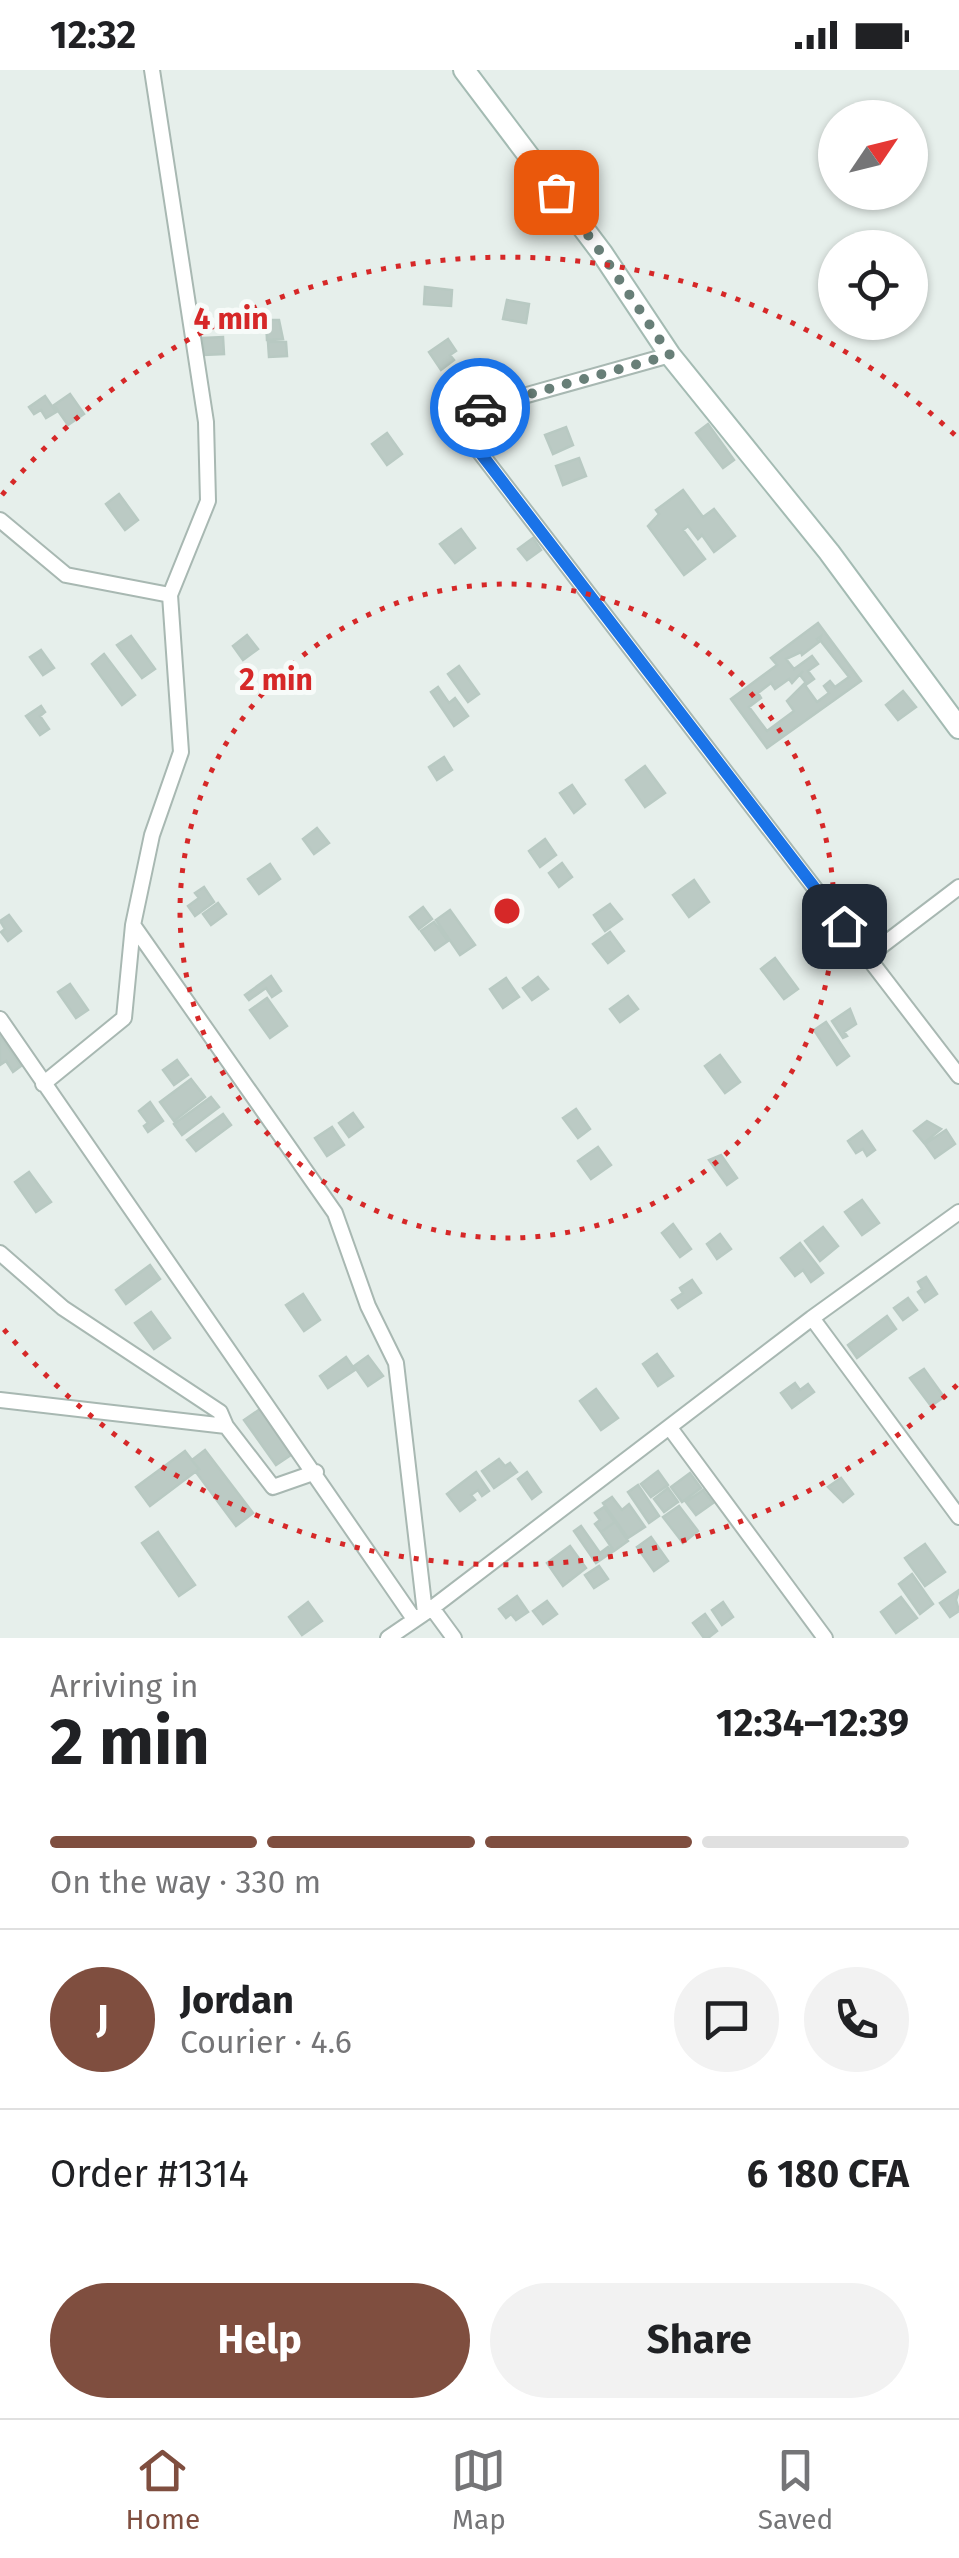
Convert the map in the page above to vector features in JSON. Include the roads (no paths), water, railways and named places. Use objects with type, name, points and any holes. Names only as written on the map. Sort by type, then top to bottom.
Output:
[{"type":"main road","points":[[464,70],[602,254],[670,355],[828,552],[959,728]]},
{"type":"street","points":[[43,1084],[124,1018],[133,925],[152,835],[181,752],[170,595],[208,501],[206,442],[152,70]]},
{"type":"street","points":[[670,355],[452,416],[959,1076]]},
{"type":"street","points":[[0,520],[66,574],[170,595]]},
{"type":"street","points":[[868,957],[959,888]]},
{"type":"street","points":[[133,925],[336,1214],[368,1306],[396,1363],[424,1613]]},
{"type":"street","points":[[0,1019],[316,1472],[424,1613],[454,1638]]},
{"type":"street","points":[[388,1638],[959,1212]]},
{"type":"street","points":[[0,1253],[63,1308],[220,1412],[226,1426],[273,1487],[316,1472]]},
{"type":"street","points":[[812,1318],[959,1517]]},
{"type":"street","points":[[0,1400],[226,1426]]},
{"type":"street","points":[[670,1428],[825,1638]]}]
